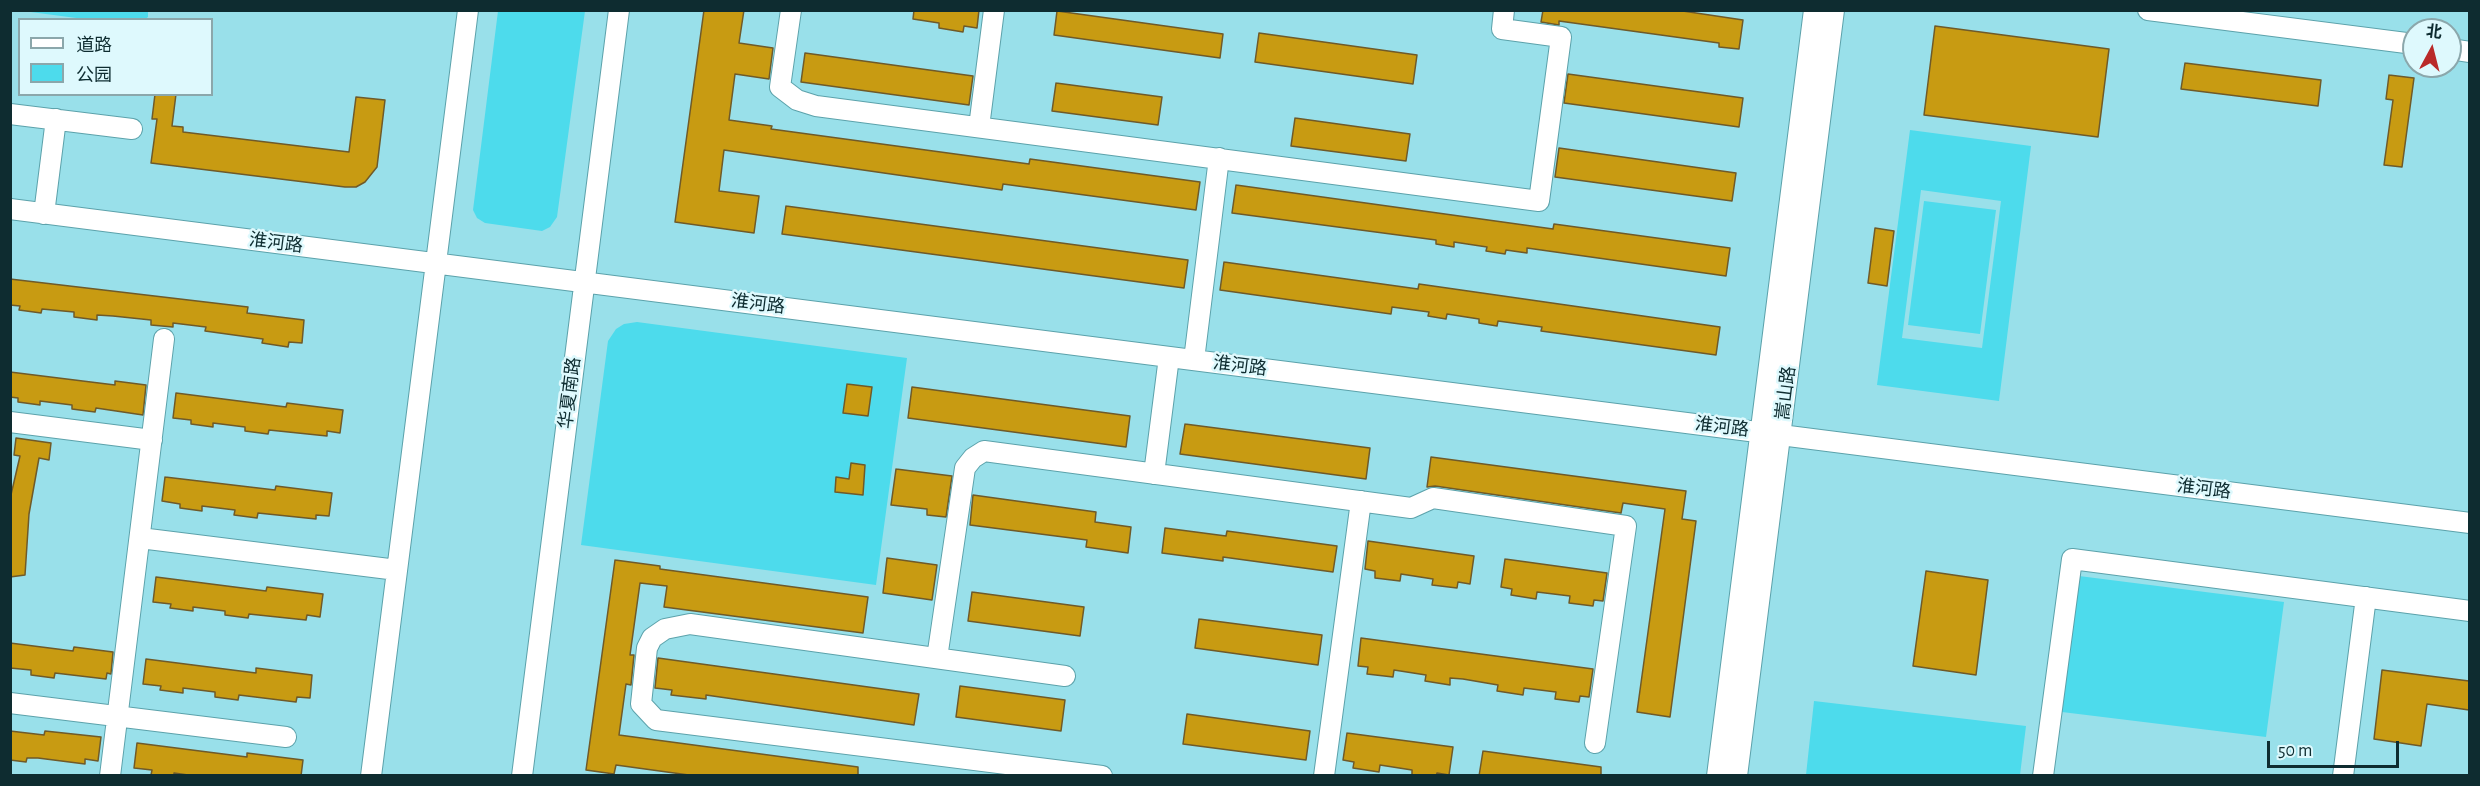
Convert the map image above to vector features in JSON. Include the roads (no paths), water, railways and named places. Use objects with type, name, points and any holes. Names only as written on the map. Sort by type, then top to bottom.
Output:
[{"type":"street","points":[[371,776],[468,10]]},
{"type":"street","name":"华夏南路","points":[[522,776],[619,10]]},
{"type":"street","points":[[791,10],[780,87],[789,95],[816,106],[1539,201],[1561,37],[1502,29],[1504,10]]},
{"type":"street","points":[[979,127],[994,10]]},
{"type":"street","name":"嵩山路","points":[[1718,776],[1814,10]]},
{"type":"street","name":"嵩山路","points":[[1737,776],[1834,10]]},
{"type":"street","points":[[2148,10],[2402,42]]},
{"type":"street","points":[[10,114],[132,129]]},
{"type":"street","points":[[44,214],[56,119]]},
{"type":"street","points":[[1194,360],[1220,158]]},
{"type":"street","name":"淮河路","points":[[10,209],[2469,523]]},
{"type":"street","points":[[110,776],[164,339]]},
{"type":"street","points":[[1154,474],[1170,357]]},
{"type":"street","points":[[10,422],[152,440]]},
{"type":"street","points":[[937,658],[965,468],[973,458],[984,451],[1410,508],[1432,498],[1626,526],[1595,744]]},
{"type":"street","points":[[1324,776],[1361,501]]},
{"type":"street","points":[[140,538],[397,570]]},
{"type":"street","points":[[2043,776],[2072,559],[2469,610]]},
{"type":"street","points":[[2343,776],[2366,597]]},
{"type":"street","points":[[1065,676],[690,624],[665,629],[652,638],[647,648],[640,704],[656,720],[1102,776]]},
{"type":"street","points":[[10,703],[286,737]]}]
